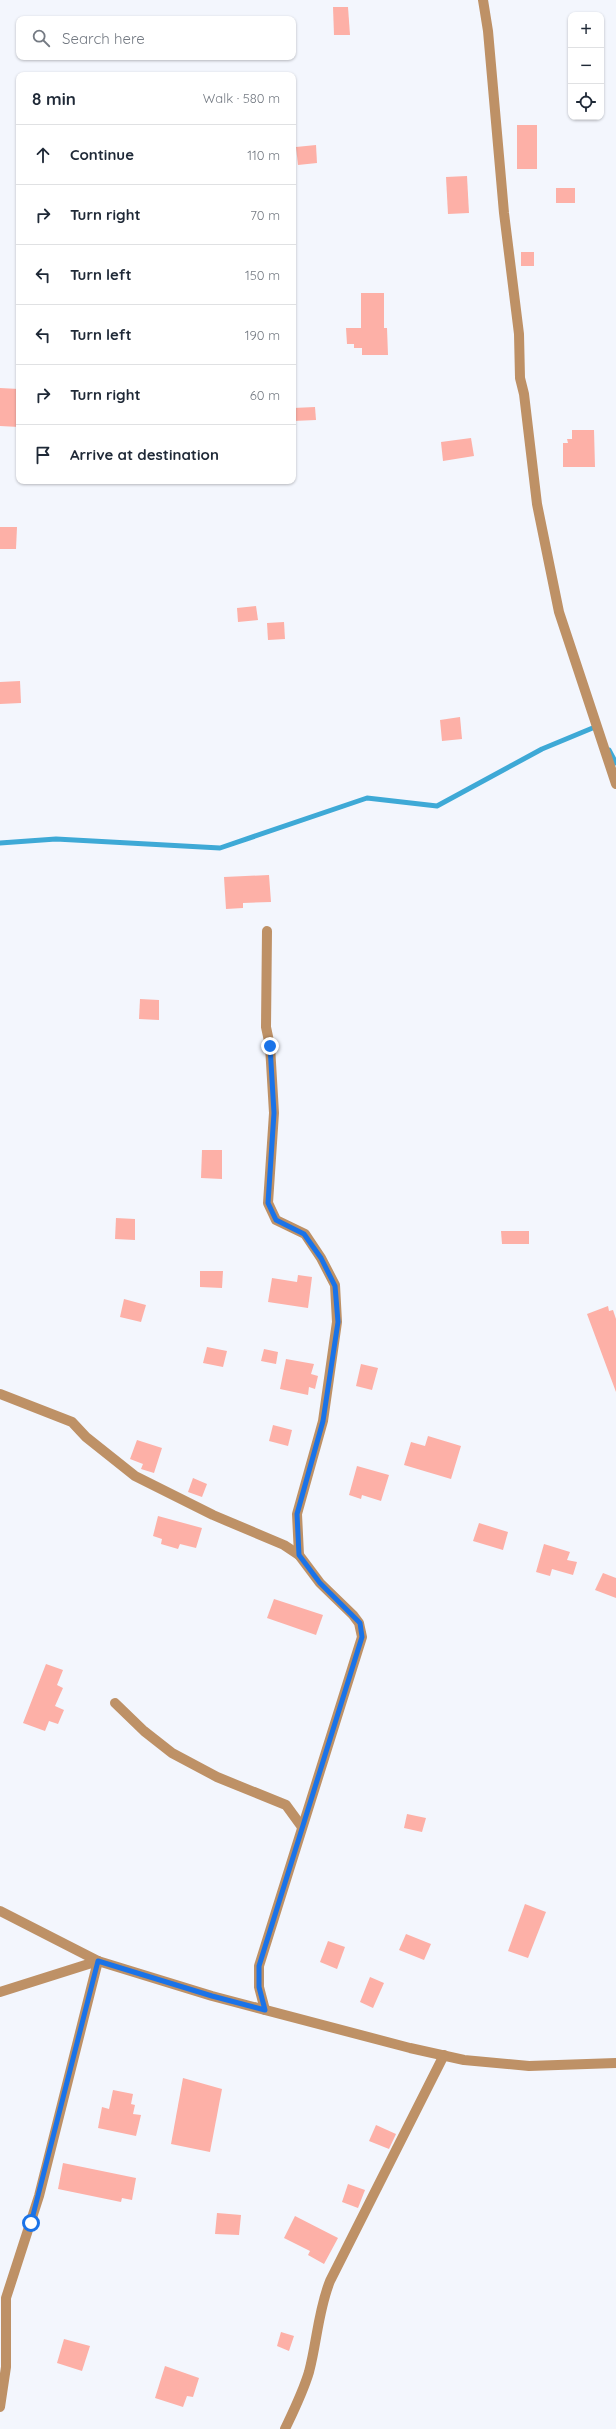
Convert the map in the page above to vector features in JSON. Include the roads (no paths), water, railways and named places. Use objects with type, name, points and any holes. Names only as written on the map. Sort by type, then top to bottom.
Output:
[{"type":"street","points":[[483,0],[488,31],[504,213],[519,334],[520,378],[524,394],[537,504],[558,612],[616,784]]},
{"type":"street","points":[[268,931],[266,1027],[270,1046],[274,1113],[268,1203],[276,1220],[304,1234],[321,1258],[335,1286],[338,1322],[323,1421],[297,1514],[299,1555]]},
{"type":"street","points":[[0,1394],[72,1422],[86,1437],[135,1476],[213,1516],[284,1545],[299,1555],[320,1583],[360,1623],[362,1637],[302,1827],[286,1886],[259,1966],[259,1987],[265,2010]]},
{"type":"street","points":[[115,1702],[144,1731],[172,1753],[218,1777],[286,1805],[302,1827]]},
{"type":"street","points":[[0,1911],[98,1961],[212,1996],[464,2060],[529,2066],[616,2063]]},
{"type":"street","points":[[0,1992],[98,1961]]},
{"type":"street","points":[[0,2407],[6,2367],[6,2298],[39,2196],[98,1961]]},
{"type":"street","points":[[285,2429],[309,2372],[323,2299],[330,2281],[444,2055]]},
{"type":"waterway","points":[[0,843],[56,839],[220,848],[367,798],[437,806],[542,749],[595,727],[597,729]]},
{"type":"waterway","points":[[609,750],[616,763]]}]
